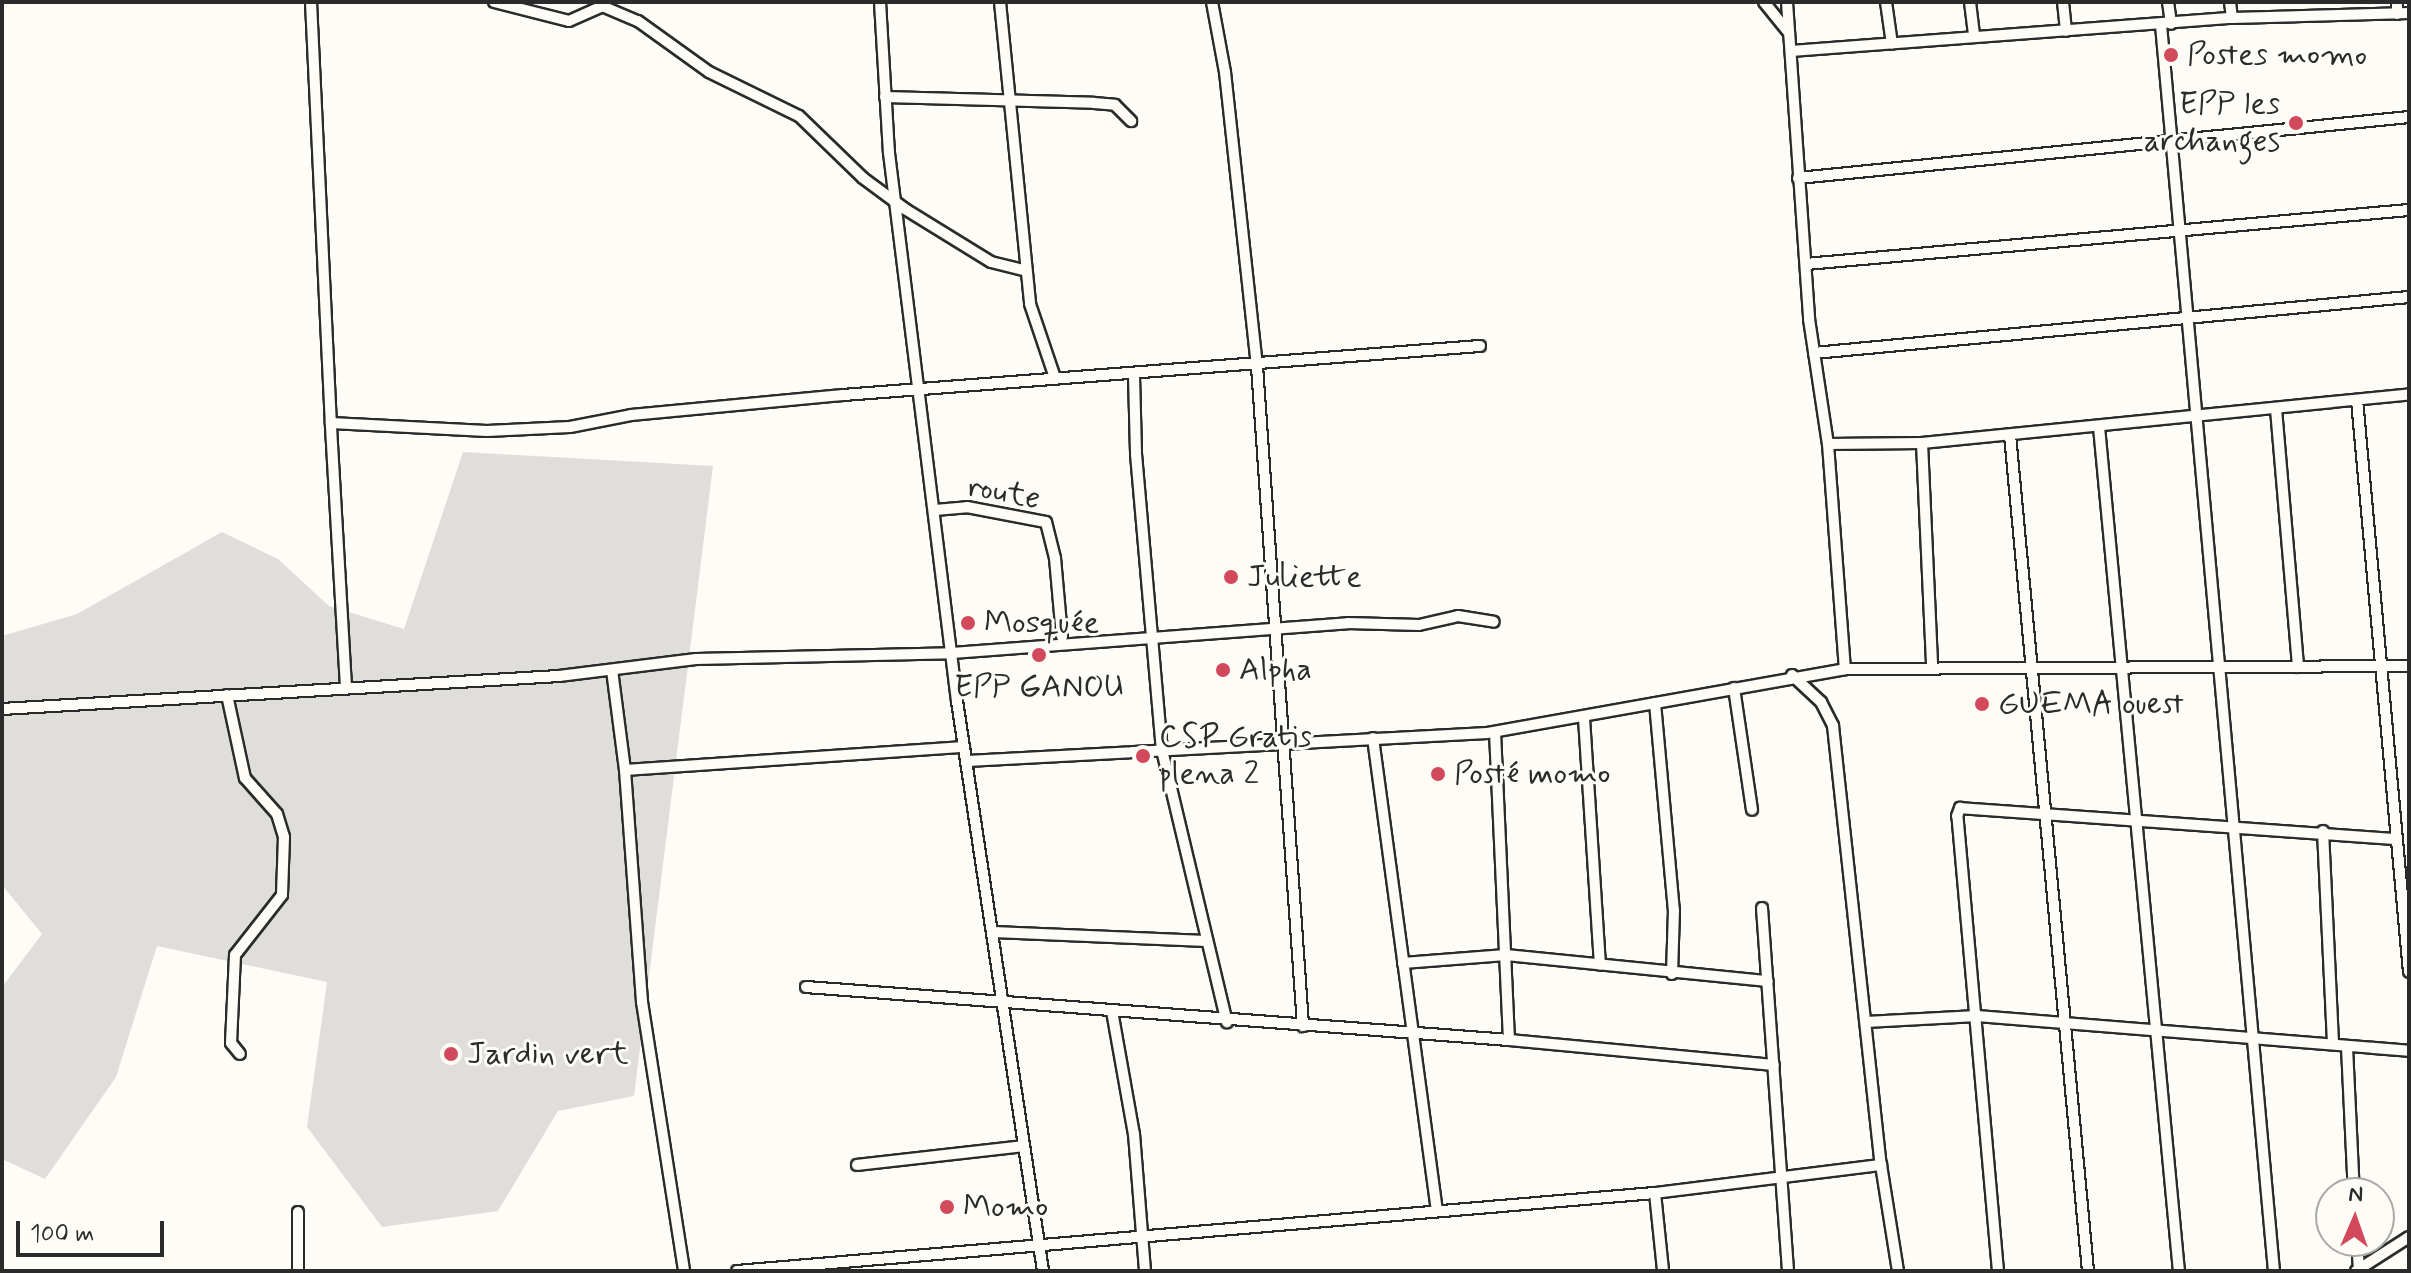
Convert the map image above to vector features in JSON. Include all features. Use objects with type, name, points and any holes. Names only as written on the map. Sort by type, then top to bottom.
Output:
[{"type":"street","points":[[311,2],[346,687]]},
{"type":"street","points":[[494,2],[569,21],[602,6],[638,21],[709,72],[799,116],[895,203],[991,262],[1026,271]]},
{"type":"street","points":[[880,2],[895,203],[964,747],[1043,1271]]},
{"type":"street","points":[[1000,2],[1026,271],[1038,337],[1055,378]]},
{"type":"street","points":[[1212,2],[1225,72],[1257,366],[1303,1026]]},
{"type":"street","points":[[1764,2],[1790,34]]},
{"type":"street","points":[[1787,2],[1798,178],[1814,353],[1828,444],[1845,669]]},
{"type":"street","points":[[1886,2],[1892,44]]},
{"type":"street","points":[[1970,2],[1974,37]]},
{"type":"street","points":[[2063,2],[2066,31]]},
{"type":"street","points":[[2168,2],[2169,143],[2256,1037],[2274,1271]]},
{"type":"street","points":[[2230,2],[2232,18]]},
{"type":"street","points":[[2397,2],[2403,14]]},
{"type":"street","points":[[1791,51],[2166,25],[2319,8],[2403,14]]},
{"type":"street","points":[[885,97],[1115,105],[1131,121]]},
{"type":"street","points":[[1798,178],[2409,117]]},
{"type":"street","points":[[1806,264],[2177,234],[2409,210]]},
{"type":"street","points":[[1814,353],[2409,297]]},
{"type":"street","points":[[331,423],[487,431],[559,428],[631,415],[1055,378],[1134,376],[1480,346]]},
{"type":"street","points":[[1134,376],[1150,636],[1162,750],[1227,1022]]},
{"type":"street","points":[[1828,444],[1922,443],[2195,418],[2409,394]]},
{"type":"street","points":[[2357,400],[2409,972]]},
{"type":"street","points":[[2276,409],[2298,667]]},
{"type":"street","points":[[2099,427],[2179,1271]]},
{"type":"street","points":[[2010,435],[2088,1271]]},
{"type":"street","points":[[1922,443],[1932,667]]},
{"type":"street","name":"route","points":[[935,510],[967,507],[1046,522],[1055,558],[1062,637]]},
{"type":"street","points":[[2,709],[612,670],[696,659],[952,653],[1150,636],[1419,625],[1458,616],[1494,622]]},
{"type":"street","points":[[967,761],[1495,732],[1584,718],[1792,675],[1845,669],[2219,664],[2409,666]]},
{"type":"street","points":[[612,670],[625,770],[642,1002],[684,1271]]},
{"type":"street","points":[[1792,675],[1821,702],[1833,726],[1881,1165],[1898,1271]]},
{"type":"street","points":[[1734,688],[1752,810]]},
{"type":"street","points":[[227,695],[245,778],[277,814],[284,837],[282,895],[235,955],[230,1037],[240,1054]]},
{"type":"street","points":[[1655,703],[1674,910],[1672,974]]},
{"type":"street","points":[[1584,718],[1600,964]]},
{"type":"street","points":[[1495,732],[1509,1040]]},
{"type":"street","points":[[1373,738],[1437,1209]]},
{"type":"street","points":[[625,770],[964,747]]},
{"type":"street","points":[[1998,1271],[1957,816],[1960,808],[2045,812],[2137,822],[2233,824],[2396,839]]},
{"type":"street","points":[[2323,831],[2333,1044]]},
{"type":"street","points":[[1762,908],[1785,1178],[1788,1271]]},
{"type":"street","points":[[993,932],[1207,941]]},
{"type":"street","points":[[1403,963],[1506,955],[1672,974],[1768,981]]},
{"type":"street","points":[[806,987],[1227,1022],[1509,1040],[1774,1065]]},
{"type":"street","points":[[1112,1011],[1145,1236],[1145,1271]]},
{"type":"street","points":[[1866,1022],[1977,1016],[2409,1051]]},
{"type":"street","points":[[2347,1047],[2353,1177]]},
{"type":"street","points":[[857,1165],[1024,1146]]},
{"type":"street","points":[[737,1271],[1041,1247],[1437,1209],[1655,1193],[1881,1165]]},
{"type":"street","points":[[1655,1193],[1663,1271]]},
{"type":"street","points":[[298,1212],[298,1271]]},
{"type":"street","points":[[2358,1271],[2409,1237]]},
{"type":"shaded area","points":[[463,452],[713,466],[634,1096],[558,1111],[498,1211],[382,1227],[307,1127],[327,982],[157,946],[116,1077],[45,1179],[2,1159],[2,987],[42,934],[2,885],[2,636],[77,614],[222,532],[278,559],[329,606],[404,629]]},
{"type":"place","name":"Postes momo","points":[[2171,55]]},
{"type":"place","name":"EPP les archanges","points":[[2296,123]]},
{"type":"place","name":"Juliette","points":[[1231,577]]},
{"type":"place","name":"Mosquée","points":[[968,623]]},
{"type":"place","name":"EPP GANOU","points":[[1039,655]]},
{"type":"place","name":"Alpha","points":[[1223,670]]},
{"type":"place","name":"GUEMA ouest","points":[[1982,704]]},
{"type":"place","name":"CSP Gratis plena 2","points":[[1143,756]]},
{"type":"place","name":"Posté momo","points":[[1438,774]]},
{"type":"place","name":"Jardin vert","points":[[451,1054]]},
{"type":"place","name":"Momo","points":[[947,1207]]}]
